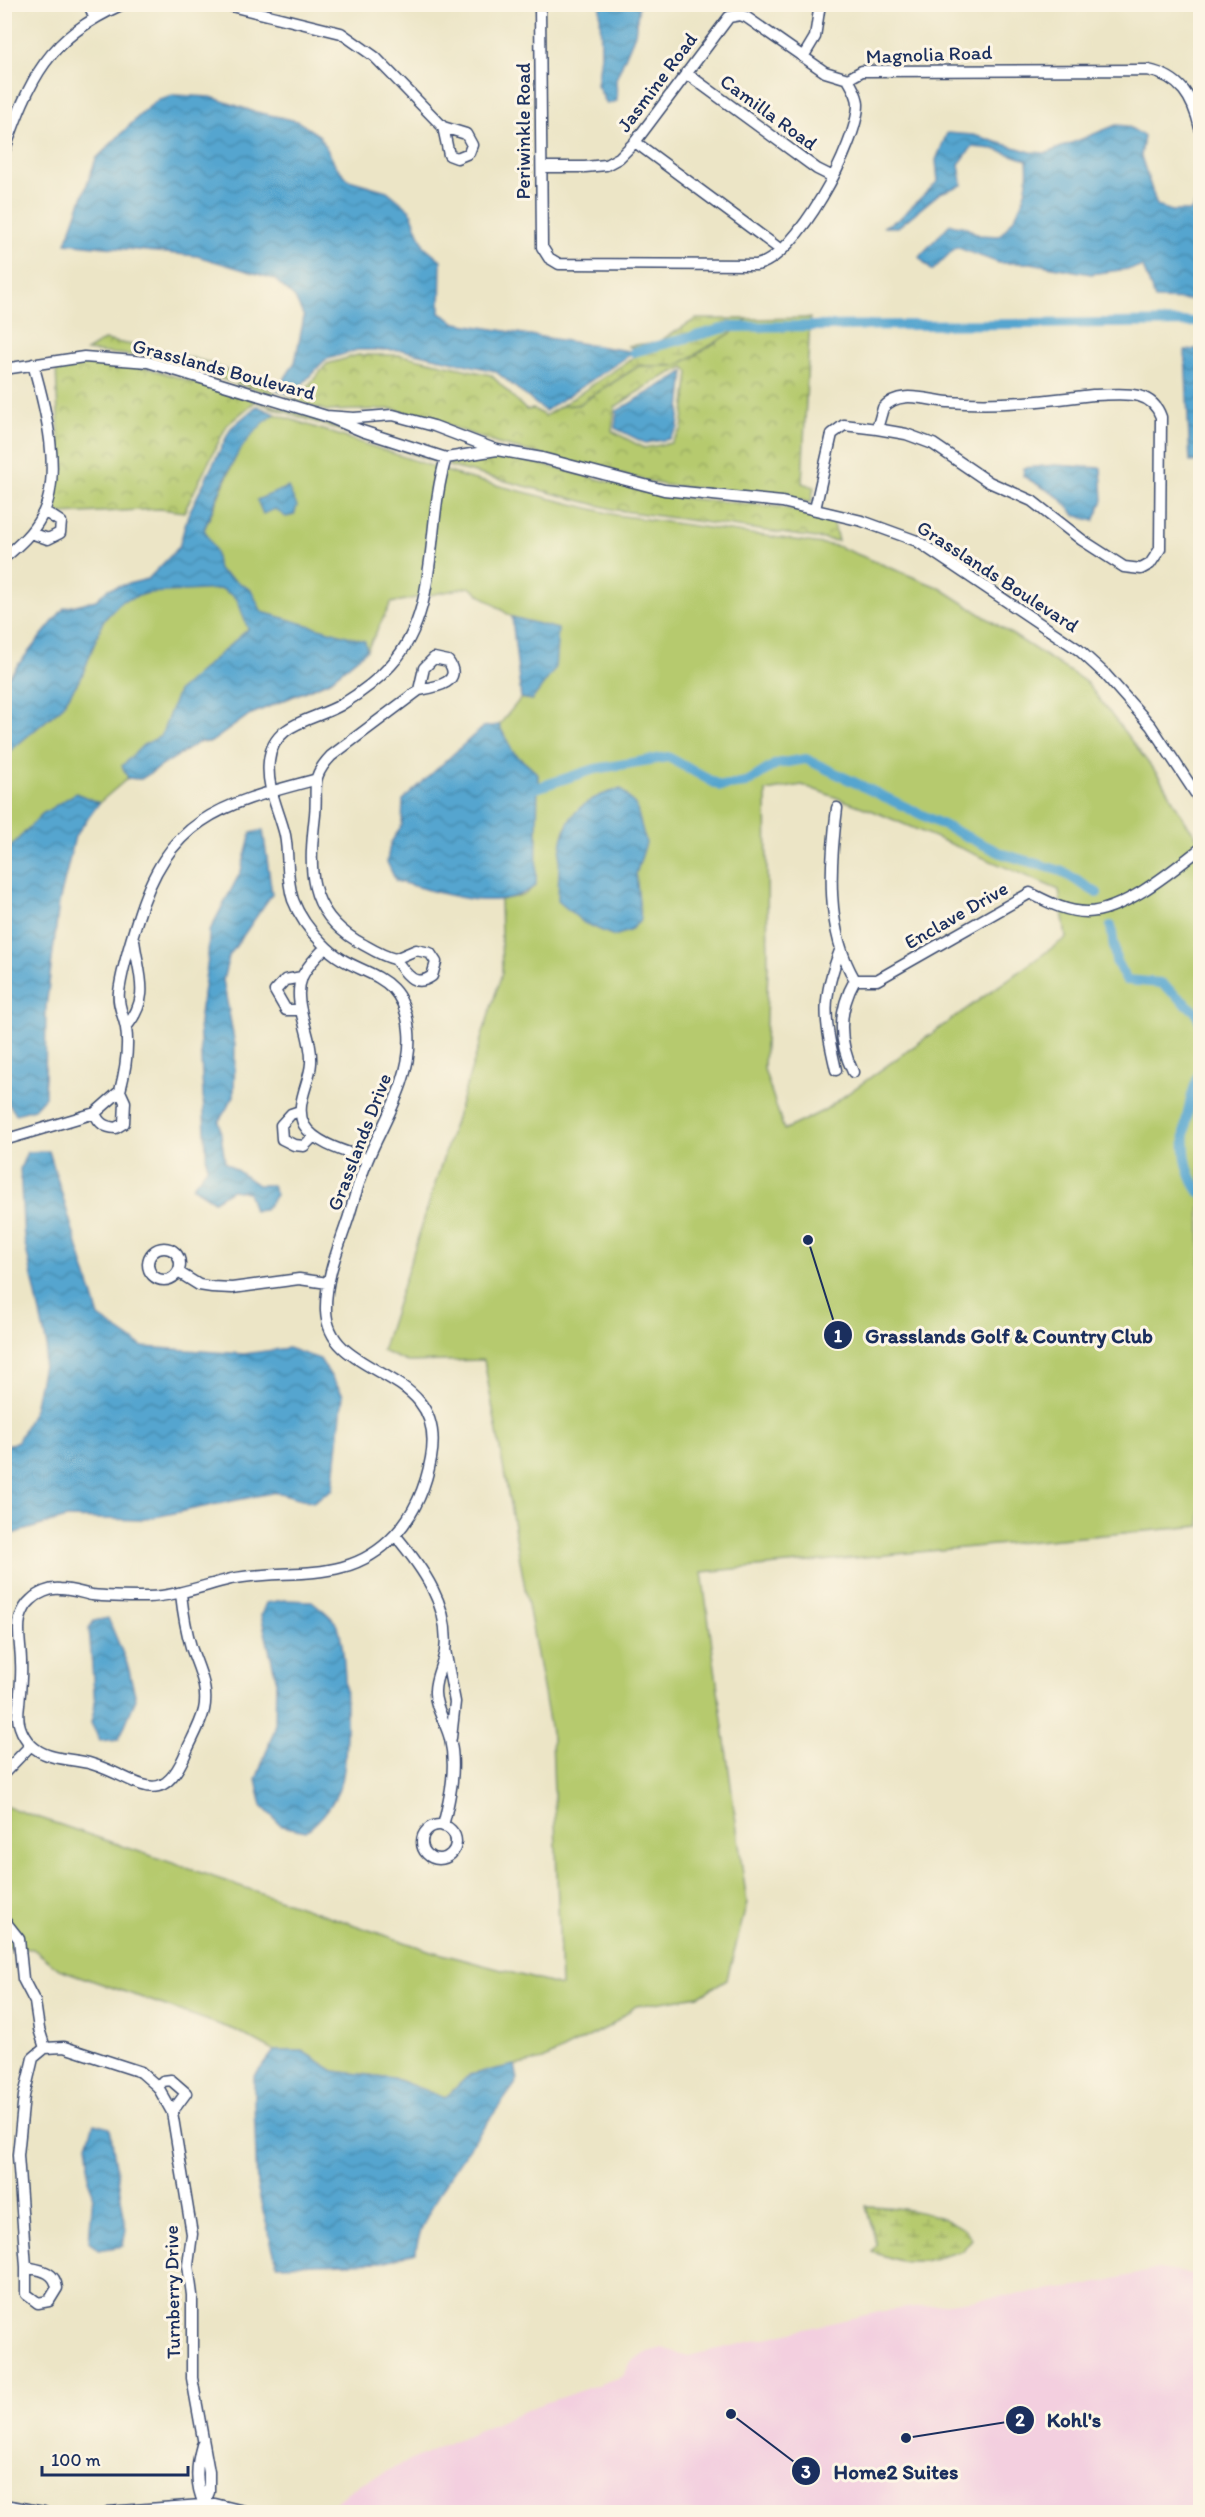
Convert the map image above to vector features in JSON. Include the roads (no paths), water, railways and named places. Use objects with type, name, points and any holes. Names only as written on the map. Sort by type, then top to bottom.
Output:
[{"type":"street","points":[[89,4],[94,17]]},
{"type":"street","points":[[4,152],[32,80],[49,58],[94,17],[123,4]]},
{"type":"street","points":[[223,4],[341,33],[375,57],[442,128]]},
{"type":"street","name":"Periwinkle Road","points":[[540,4],[542,247],[547,256]]},
{"type":"street","points":[[803,57],[815,37],[820,4]]},
{"type":"street","name":"Jasmine Road","points":[[542,167],[606,165],[620,158],[635,142],[729,17],[734,15],[746,17],[825,72],[849,79]]},
{"type":"street","name":"Magnolia Road","points":[[547,256],[559,264],[756,265],[766,262],[780,250],[813,212],[833,177],[847,148],[858,106],[857,96],[849,79],[862,71],[1148,70],[1166,75],[1188,94],[1197,110],[1200,128]]},
{"type":"street","name":"Camilla Road","points":[[686,73],[817,169],[833,177]]},
{"type":"street","points":[[635,142],[780,250]]},
{"type":"street","name":"Grasslands Boulevard","points":[[4,369],[84,357],[148,362],[326,416],[362,432],[446,458],[497,450]]},
{"type":"street","points":[[4,558],[31,533],[44,511],[49,493],[51,452],[33,364]]},
{"type":"street","points":[[815,509],[832,434],[844,425],[877,429],[933,444],[989,482],[1032,501],[1082,540],[1124,567],[1141,569],[1150,564],[1160,549],[1161,417],[1155,405],[1147,398],[1134,394],[1093,395],[1035,402],[969,404],[902,396],[887,403],[883,408],[877,429]]},
{"type":"street","name":"Grasslands Boulevard","points":[[326,416],[354,418],[393,415],[434,426],[497,450],[542,458],[664,490],[782,502],[815,509],[861,521],[917,542],[1079,650],[1106,674],[1151,726],[1200,800]]},
{"type":"street","name":"Grasslands Drive","points":[[31,1746],[21,1732],[18,1721],[21,1665],[19,1622],[22,1611],[34,1597],[56,1588],[121,1597],[181,1594],[232,1579],[323,1573],[345,1567],[381,1547],[395,1535],[409,1516],[424,1487],[433,1446],[430,1421],[418,1400],[404,1385],[346,1353],[336,1342],[327,1321],[328,1283],[367,1159],[403,1081],[409,1056],[407,1022],[395,991],[378,975],[325,948],[300,914],[292,897],[285,838],[271,791],[269,759],[276,739],[288,727],[325,714],[358,694],[386,671],[408,643],[418,622],[426,594],[432,534],[446,458]]},
{"type":"street","points":[[31,533],[48,539],[60,533],[61,522],[44,511]]},
{"type":"street","points":[[395,959],[384,957],[340,929],[321,905],[313,884],[310,861],[315,807],[314,780],[319,769],[331,756],[420,690]]},
{"type":"street","points":[[4,1140],[95,1113],[120,1091],[124,1076],[126,1027],[119,994],[133,934],[151,880],[164,856],[182,837],[206,818],[231,804],[314,780]]},
{"type":"street","points":[[837,808],[831,850],[832,893],[841,948],[846,965],[855,980],[844,1006],[841,1026],[843,1045],[853,1072]]},
{"type":"street","name":"Enclave Drive","points":[[855,980],[877,980],[1030,893],[1059,907],[1088,912],[1117,904],[1162,878],[1200,849]]},
{"type":"street","points":[[126,1027],[135,1016],[141,1000],[140,964],[133,934]]},
{"type":"street","points":[[325,948],[302,977],[301,1010],[311,1042],[311,1063],[300,1110],[303,1123],[313,1137],[367,1159]]},
{"type":"street","points":[[836,1070],[824,1008],[830,978],[841,948]]},
{"type":"street","points":[[301,1010],[286,1010],[275,991],[285,980],[302,977]]},
{"type":"street","points":[[95,1113],[99,1122],[108,1127],[116,1128],[124,1123],[125,1102],[120,1091]]},
{"type":"street","points":[[300,1110],[291,1114],[280,1125],[282,1139],[294,1146],[304,1146],[313,1137]]},
{"type":"street","points":[[178,1272],[199,1285],[212,1287],[232,1288],[299,1279],[328,1283]]},
{"type":"street","points":[[395,1535],[418,1563],[431,1584],[440,1612],[455,1702],[450,1739],[452,1779],[443,1826]]},
{"type":"street","points":[[4,1773],[31,1746],[51,1756],[87,1762],[145,1786],[163,1785],[174,1777],[204,1710],[204,1681],[191,1647],[181,1594]]},
{"type":"street","points":[[445,1650],[434,1692],[450,1739]]},
{"type":"street","points":[[4,1920],[19,1939],[23,1979],[35,2002],[39,2029],[45,2048],[33,2058],[30,2066],[20,2127],[18,2184],[26,2267]]},
{"type":"street","name":"Turnberry Drive","points":[[45,2048],[64,2047],[132,2068],[158,2087],[172,2112],[192,2234],[188,2265],[192,2295],[192,2378],[209,2472],[209,2492],[204,2504]]},
{"type":"street","points":[[158,2087],[163,2081],[171,2080],[186,2093],[172,2112]]},
{"type":"street","points":[[108,2512],[204,2504],[215,2504],[248,2512]]},
{"type":"street","points":[[4,2505],[44,2512]]},
{"type":"water","points":[[600,5],[639,5],[635,34],[616,79],[617,101],[607,104],[597,85],[601,55]]},
{"type":"water","points":[[173,95],[211,97],[252,111],[297,121],[320,136],[336,166],[349,180],[387,191],[410,210],[424,246],[441,260],[440,313],[456,323],[634,352],[545,411],[495,371],[402,350],[357,350],[325,360],[292,395],[277,391],[295,362],[304,317],[295,298],[274,279],[197,256],[66,243],[96,159],[143,112],[159,99]]},
{"type":"water","points":[[1116,125],[1127,126],[1144,136],[1141,156],[1157,206],[1172,211],[1191,211],[1200,194],[1200,300],[1155,299],[1143,267],[1091,274],[1031,263],[999,263],[956,247],[932,271],[919,257],[950,224],[966,227],[979,235],[999,236],[1018,211],[1027,182],[1027,160],[994,149],[972,147],[959,164],[962,185],[940,193],[898,227],[883,227],[899,219],[938,181],[936,160],[947,133],[973,135],[1031,152],[1047,153]]},
{"type":"water","points":[[1200,348],[1200,461],[1190,462],[1185,351]]},
{"type":"water","points":[[684,372],[678,428],[669,439],[645,443],[615,428],[617,411]]},
{"type":"water","points":[[257,406],[275,414],[261,425],[239,451],[224,480],[204,529],[215,550],[218,570],[251,590],[262,612],[365,641],[367,650],[329,681],[249,715],[211,742],[199,742],[141,779],[128,778],[122,766],[143,745],[161,736],[178,691],[248,629],[237,599],[222,589],[148,593],[122,601],[103,621],[82,676],[61,708],[5,755],[5,681],[64,608],[96,600],[108,589],[148,579],[179,547],[188,515],[231,428]]},
{"type":"water","points":[[1055,465],[1101,468],[1103,500],[1094,521],[1075,515],[1059,497],[1023,476],[1024,468]]},
{"type":"water","points":[[288,487],[297,506],[294,515],[286,517],[275,509],[263,514],[257,500]]},
{"type":"water","points":[[512,617],[558,629],[555,669],[532,700],[521,698]]},
{"type":"water","points":[[499,725],[513,752],[538,774],[536,885],[521,894],[504,899],[486,900],[449,895],[396,881],[387,862],[390,844],[402,825],[403,800],[483,727]]},
{"type":"water","points":[[621,789],[636,806],[646,843],[636,874],[641,920],[629,931],[614,936],[584,923],[558,901],[559,861],[561,844],[573,816],[584,805],[599,796]]},
{"type":"water","points":[[76,793],[99,803],[75,836],[59,903],[46,1008],[45,1097],[34,1109],[16,1114],[5,1099],[5,853],[42,814]]},
{"type":"water","points":[[263,830],[272,894],[229,956],[223,980],[235,1045],[234,1096],[219,1121],[225,1162],[258,1185],[272,1185],[276,1195],[265,1210],[254,1211],[248,1192],[231,1190],[214,1201],[192,1187],[207,1168],[199,1022],[208,958],[209,932],[241,871],[251,833]]},
{"type":"water","points":[[49,1151],[99,1317],[143,1347],[244,1354],[288,1348],[320,1359],[343,1395],[333,1489],[313,1502],[276,1492],[140,1520],[66,1518],[5,1536],[5,1447],[18,1441],[34,1409],[47,1346],[24,1239],[20,1169],[27,1152]]},
{"type":"water","points":[[284,1600],[312,1601],[330,1616],[338,1627],[343,1658],[346,1730],[344,1771],[335,1798],[327,1810],[306,1831],[282,1826],[262,1806],[256,1780],[275,1728],[276,1678],[261,1615],[266,1603]]},
{"type":"water","points":[[108,1618],[128,1666],[136,1699],[119,1739],[100,1741],[91,1723],[95,1705],[89,1628],[94,1621]]},
{"type":"water","points":[[274,2051],[302,2051],[334,2071],[393,2078],[445,2098],[469,2075],[515,2065],[518,2080],[442,2189],[429,2212],[416,2252],[383,2262],[277,2265],[257,2187],[254,2102],[254,2077]]},
{"type":"water","points":[[94,2124],[110,2128],[126,2229],[123,2246],[98,2250],[89,2241],[93,2193],[88,2180],[87,2144]]},
{"type":"waterway","points":[[634,352],[729,327],[1200,322]]},
{"type":"waterway","points":[[536,788],[595,769],[668,757],[720,786],[746,783],[776,764],[806,759],[1003,854],[1061,871],[1097,893]]},
{"type":"waterway","points":[[1111,926],[1116,961],[1126,980],[1161,983],[1196,1012],[1200,1022]]},
{"type":"waterway","points":[[1200,1071],[1190,1101],[1185,1133],[1187,1164],[1200,1193]]},
{"type":"place","name":"Grasslands Golf & Country Club","points":[[808,1240]]},
{"type":"place","name":"Home2 Suites","points":[[731,2414]]},
{"type":"place","name":"Kohl's","points":[[906,2438]]}]
